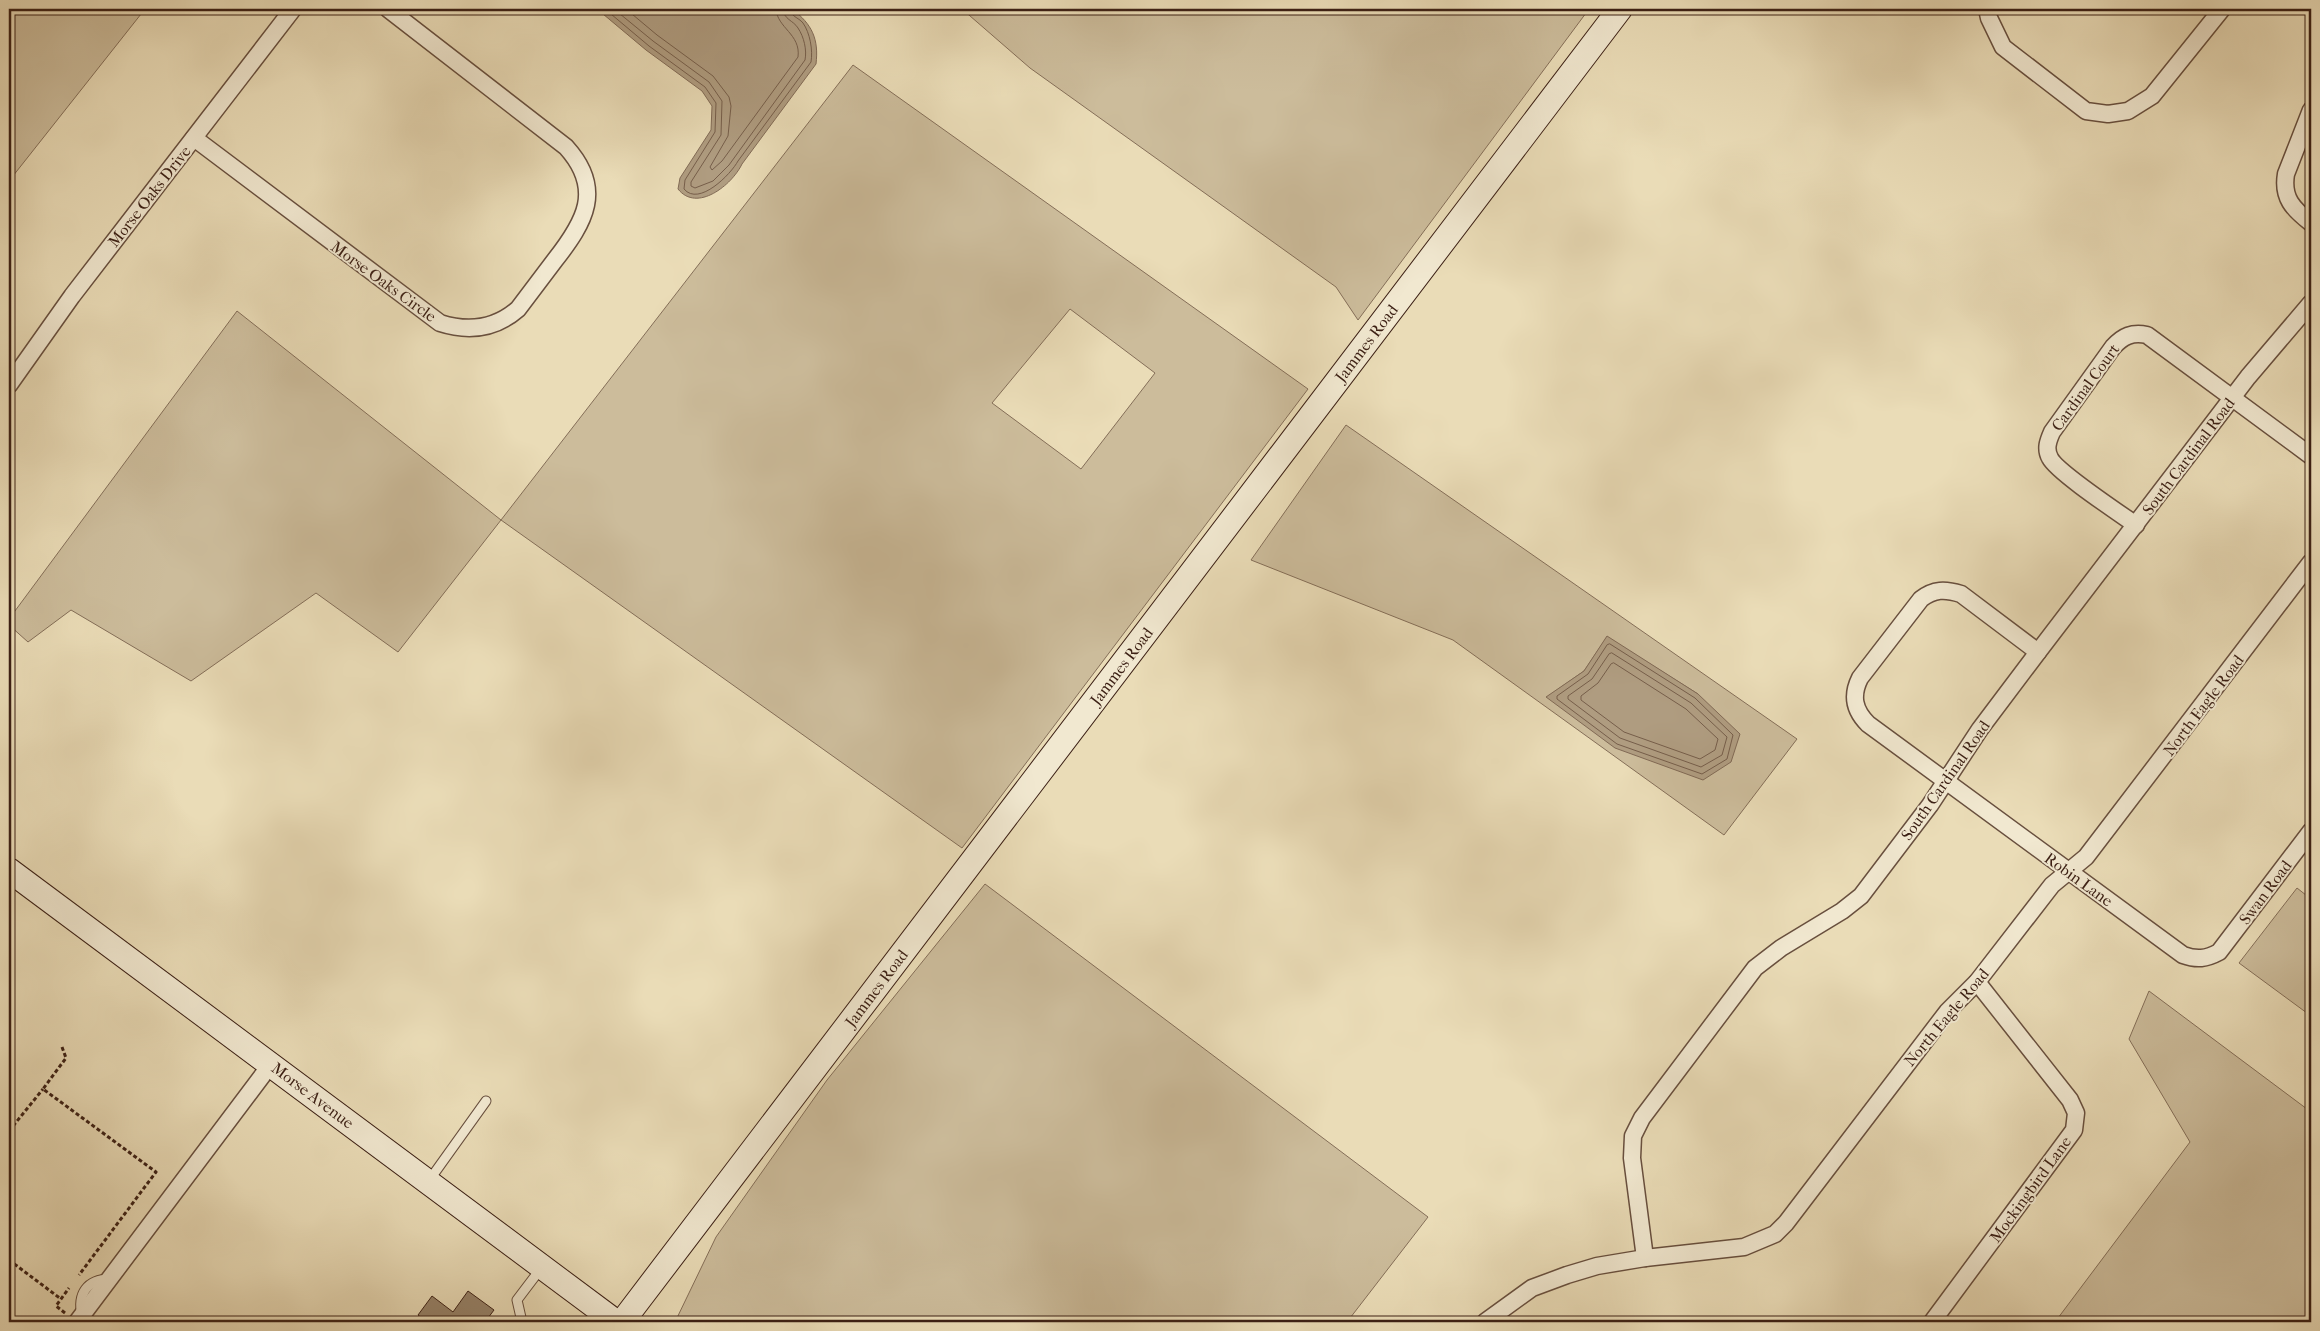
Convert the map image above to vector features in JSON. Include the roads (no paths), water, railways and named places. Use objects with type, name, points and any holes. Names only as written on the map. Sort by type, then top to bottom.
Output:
[{"type":"street","name":"Morse Oaks Drive","points":[[9,385],[72,296],[293,9]]},
{"type":"street","name":"Morse Oaks Circle","points":[[194,138],[420,310],[440,323],[463,329],[476,328],[489,325],[510,315],[518,309],[576,233],[585,213],[585,178],[577,161],[566,147],[388,9]]},
{"type":"street","name":"Jammes Road","points":[[622,1322],[1620,9]]},
{"type":"street","points":[[1988,9],[1989,18],[2003,47],[2086,110],[2108,114],[2128,111],[2152,96],[2222,9]]},
{"type":"street","points":[[2311,110],[2286,174],[2284,185],[2290,204],[2311,223]]},
{"type":"street","name":"South Cardinal Road","points":[[1645,1258],[1632,1158],[1633,1136],[1642,1118],[1756,968],[1781,948],[1842,912],[1861,896],[1930,805],[1944,780],[2038,652],[2232,397],[2311,303]]},
{"type":"street","name":"Cardinal Court","points":[[2136,525],[2056,467],[2048,452],[2047,442],[2052,432],[2113,347],[2121,339],[2130,335],[2147,335],[2311,456]]},
{"type":"street","name":"North Eagle Road","points":[[1485,1322],[1532,1288],[1596,1266],[1645,1258],[1744,1247],[1775,1234],[1786,1223],[1946,1012],[1977,982],[2052,885],[2086,858],[2311,562]]},
{"type":"street","name":"Robin Lane","points":[[2038,652],[1961,594],[1949,590],[1940,590],[1929,593],[1921,599],[1860,678],[1854,689],[1854,702],[1858,714],[1868,724],[2183,955],[2193,959],[2207,958],[2219,952]]},
{"type":"street","name":"Swan Road","points":[[2219,952],[2311,831]]},
{"type":"street","name":"Morse Avenue","points":[[9,870],[616,1322]]},
{"type":"street","name":"Mockingbird Lane","points":[[1932,1322],[2074,1130],[2076,1113],[2070,1100],[1977,982]]},
{"type":"street","points":[[76,1318],[110,1279],[271,1064]]},
{"type":"lane","points":[[428,1182],[486,1101]]},
{"type":"lane","points":[[522,1322],[517,1300],[542,1267]]},
{"type":"water","points":[[597,9],[792,9],[805,20],[813,33],[817,55],[816,64],[730,180],[713,193],[704,197],[686,196],[678,189],[680,178],[711,130],[712,106],[702,91],[646,50]]},
{"type":"water","points":[[1607,636],[1698,694],[1740,734],[1731,762],[1703,780],[1615,748],[1546,697],[1584,671]]}]
